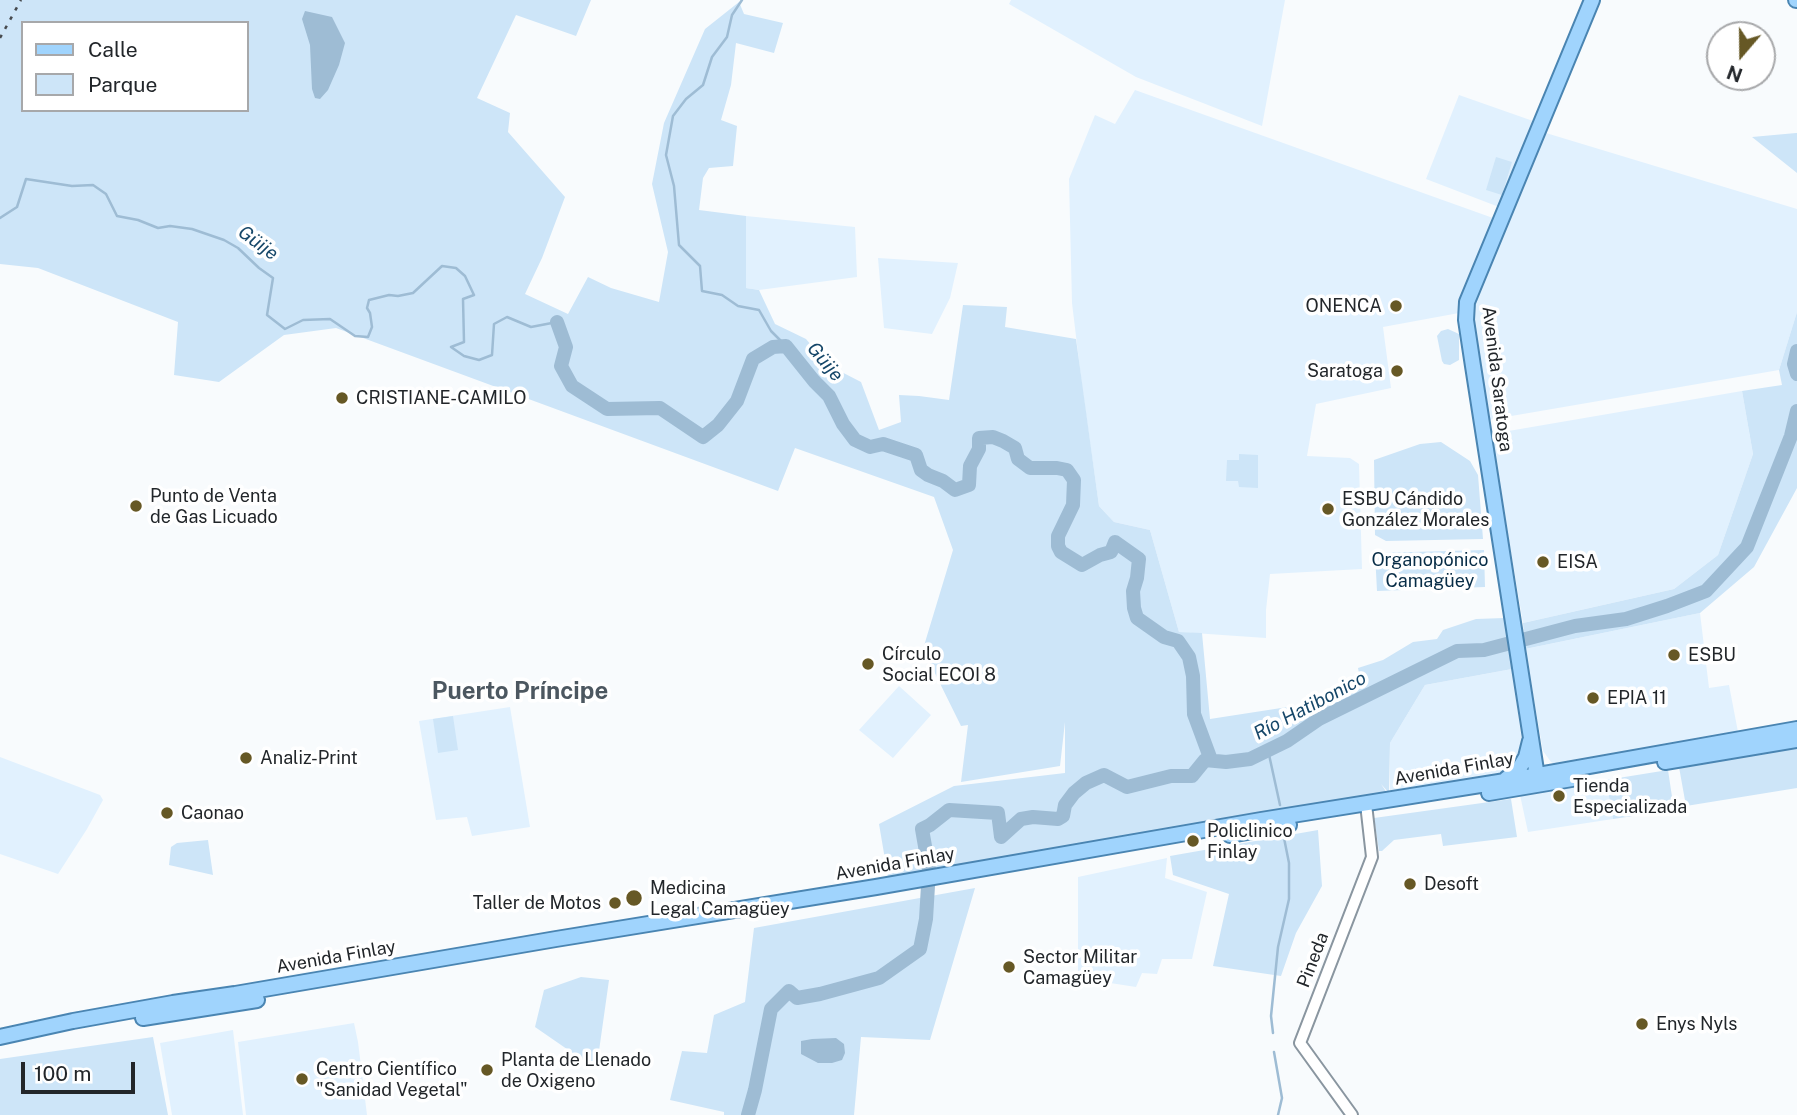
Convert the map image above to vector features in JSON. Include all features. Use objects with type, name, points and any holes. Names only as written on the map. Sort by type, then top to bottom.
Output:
[{"type":"main road","name":"Avenida Saratoga","points":[[1538,780],[1466,320],[1467,302],[1592,0]]},
{"type":"main road","name":"Avenida Finlay","points":[[1366,808],[1499,782],[1538,780],[1558,771],[1797,729]]},
{"type":"main road","name":"Avenida Finlay","points":[[0,1044],[1154,843],[1261,820],[1366,808],[1797,740]]},
{"type":"main road","points":[[1532,741],[1542,761],[1558,771]]},
{"type":"main road","points":[[1499,782],[1519,769],[1532,741]]},
{"type":"main road","name":"Avenida Finlay","points":[[0,1037],[173,1003],[914,884]]},
{"type":"street","name":"Pineda","points":[[1352,1115],[1300,1044],[1372,857],[1366,808]]},
{"type":"shaded area","points":[[1011,0],[1285,0],[1262,126],[1136,77],[1009,4]]},
{"type":"shaded area","points":[[305,11],[332,17],[345,43],[328,90],[320,99],[315,98],[312,89],[310,45],[302,19]]},
{"type":"shaded area","points":[[1135,90],[1493,218],[1463,293],[1459,313],[1383,327],[1391,388],[1316,404],[1307,456],[1350,458],[1359,464],[1362,569],[1270,574],[1266,638],[1179,632],[1150,530],[1114,522],[1099,506],[1072,303],[1069,179],[1095,115],[1115,124]]},
{"type":"shaded area","points":[[1459,95],[1533,121],[1499,207],[1426,179]]},
{"type":"shaded area","points":[[1546,133],[1797,209],[1797,312],[1779,370],[1488,420],[1472,319],[1473,305]]},
{"type":"shaded area","points":[[746,216],[855,227],[857,277],[759,290],[746,288]]},
{"type":"shaded area","points":[[878,258],[958,263],[950,298],[932,334],[884,328]]},
{"type":"shaded area","points":[[1742,391],[1753,454],[1718,555],[1674,589],[1523,623],[1491,434]]},
{"type":"shaded area","name":"EPIA 11","points":[[1700,613],[1709,688],[1729,685],[1738,732],[1556,764],[1551,762],[1543,751],[1525,649]]},
{"type":"shaded area","points":[[1512,669],[1522,742],[1515,760],[1498,776],[1390,793],[1390,743],[1425,685]]},
{"type":"shaded area","points":[[899,686],[931,715],[893,758],[859,730]]},
{"type":"shaded area","points":[[510,707],[530,827],[472,836],[467,817],[436,820],[419,721]]},
{"type":"shaded area","points":[[0,757],[100,795],[103,800],[58,874],[0,854]]},
{"type":"shaded area","points":[[1606,780],[1613,819],[1528,832],[1520,795]]},
{"type":"shaded area","points":[[1167,858],[1165,878],[1207,892],[1192,959],[1162,959],[1157,974],[1142,973],[1136,987],[1078,978],[1078,877]]},
{"type":"shaded area","name":"Centro Científico \"Sanidad Vegetal\"","points":[[354,1023],[367,1115],[246,1115],[238,1042]]},
{"type":"shaded area","points":[[233,1030],[243,1115],[172,1115],[160,1043]]},
{"type":"shaded area","points":[[836,1038],[844,1044],[845,1053],[842,1060],[818,1063],[801,1054],[801,1041]]},
{"type":"green space","points":[[0,0],[591,0],[576,36],[516,15],[477,98],[510,113],[508,132],[565,197],[525,294],[568,314],[588,277],[611,288],[659,302],[668,252],[652,184],[664,123],[705,29],[739,2],[744,14],[783,23],[774,53],[736,43],[731,85],[721,120],[737,126],[733,166],[709,168],[703,178],[699,210],[746,216],[746,288],[759,290],[775,324],[806,339],[828,365],[861,382],[879,430],[901,422],[899,395],[949,400],[963,305],[1007,307],[1005,327],[1076,339],[1099,506],[1114,522],[1150,530],[1179,632],[1202,633],[1210,719],[1307,704],[1361,684],[1358,668],[1383,660],[1413,642],[1437,639],[1443,630],[1476,619],[1504,618],[1512,669],[1425,685],[1390,743],[1389,793],[1381,784],[1387,793],[888,877],[879,824],[954,786],[1065,773],[1065,722],[1060,766],[961,782],[968,725],[961,726],[923,649],[953,550],[934,497],[795,448],[778,491],[336,328],[284,335],[219,382],[174,375],[178,322],[38,268],[0,264]]},
{"type":"green space","points":[[1796,133],[1797,173],[1752,137]]},
{"type":"green space","points":[[1496,157],[1512,162],[1502,195],[1486,190]]},
{"type":"green space","points":[[1797,312],[1797,488],[1754,567],[1700,613],[1525,649],[1523,623],[1674,589],[1718,555],[1753,454],[1742,391],[1782,385],[1779,370]]},
{"type":"green space","points":[[1448,329],[1459,334],[1459,360],[1450,365],[1442,361],[1437,336]]},
{"type":"green space","points":[[1441,442],[1470,461],[1478,475],[1483,539],[1386,541],[1375,535],[1374,460],[1420,444]]},
{"type":"green space","points":[[1239,454],[1258,455],[1258,488],[1239,487],[1238,481],[1226,481],[1227,460],[1239,460]]},
{"type":"green space","name":"Organopónico Camagüey","points":[[1484,550],[1485,587],[1377,591],[1375,553]]},
{"type":"green space","points":[[453,716],[458,750],[438,753],[433,719]]},
{"type":"green space","points":[[1797,746],[1797,788],[1686,806],[1679,767]]},
{"type":"green space","points":[[1668,770],[1674,810],[1613,819],[1606,780]]},
{"type":"green space","points":[[1511,799],[1517,837],[1443,846],[1441,834],[1394,840],[1379,851],[1374,818]]},
{"type":"green space","points":[[1318,830],[1322,886],[1296,933],[1281,976],[1213,966],[1229,894],[1173,875],[1170,856]]},
{"type":"green space","points":[[208,840],[213,875],[169,865],[171,847],[177,843]]},
{"type":"green space","points":[[975,888],[930,1040],[861,1037],[854,1115],[724,1115],[724,1112],[670,1100],[682,1051],[707,1053],[714,1015],[745,1002],[754,928]]},
{"type":"green space","points":[[581,977],[609,980],[597,1065],[590,1065],[535,1027],[544,990]]},
{"type":"green space","points":[[153,1037],[168,1115],[0,1115],[0,1059]]},
{"type":"waterway","points":[[742,0],[732,15],[727,37],[712,57],[703,85],[686,99],[673,116],[666,155],[674,186],[679,245],[700,266],[702,291],[722,295],[738,306],[759,310],[771,331],[786,346]]},
{"type":"waterway","name":"Güije","points":[[0,218],[17,207],[26,179],[72,186],[93,185],[106,194],[117,216],[158,228],[170,226],[192,229],[238,248],[273,278],[267,315],[285,329],[303,320],[330,319],[355,336],[368,337],[372,327],[367,308],[369,300],[413,293],[442,266],[456,268],[465,276],[474,295],[463,299],[464,342],[451,347],[464,356],[479,360],[492,355],[494,324],[507,317],[531,327],[557,322]]},
{"type":"waterway","name":"Güije","points":[[557,322],[566,347],[561,366],[572,386],[607,409],[660,408],[703,437],[718,425],[737,401],[753,359],[773,347],[786,346],[829,396],[843,424],[855,440],[870,447],[883,444],[916,455],[921,470],[955,490],[969,485],[970,466],[979,449],[979,438],[993,437],[1015,448],[1018,459],[1030,468],[1067,470],[1074,480],[1073,505],[1058,536],[1058,546],[1061,552],[1082,565],[1111,552],[1115,542],[1139,559],[1133,591],[1137,618],[1164,637],[1178,641],[1189,657],[1193,676],[1194,714],[1211,760]]},
{"type":"waterway","name":"Río Hatibonico","points":[[1797,351],[1794,364],[1797,374]]},
{"type":"waterway","name":"Río Hatibonico","points":[[748,1115],[771,1009],[789,991],[797,998],[879,978],[920,949],[926,919],[929,869],[922,829],[949,810],[998,813],[1001,837],[1021,819],[1058,819],[1063,816],[1065,805],[1074,793],[1086,783],[1104,775],[1127,787],[1171,776],[1192,776],[1205,760],[1226,762],[1250,759],[1287,741],[1319,719],[1457,651],[1484,650],[1575,626],[1626,619],[1706,591],[1747,547],[1791,436],[1797,411]]},
{"type":"waterway","points":[[1268,750],[1280,805]]},
{"type":"waterway","points":[[1273,1033],[1271,1016],[1278,947],[1289,899],[1289,863],[1284,838]]},
{"type":"waterway","points":[[1274,1052],[1282,1098],[1278,1115]]},
{"type":"railway","points":[[0,38],[21,0]]},
{"type":"place","name":"ONENCA","points":[[1396,306]]},
{"type":"place","name":"Saratoga","points":[[1397,371]]},
{"type":"place","name":"CRISTIANE-CAMILO","points":[[342,398]]},
{"type":"place","name":"Punto de Venta de Gas Licuado","points":[[136,506]]},
{"type":"place","name":"ESBU Cándido González Morales","points":[[1328,509]]},
{"type":"place","name":"EISA","points":[[1543,562]]},
{"type":"place","name":"ESBU","points":[[1674,655]]},
{"type":"place","name":"Círculo Social ECOI 8","points":[[868,664]]},
{"type":"place","name":"EPIA 11","points":[[1593,698]]},
{"type":"place","name":"Analiz-Print","points":[[246,758]]},
{"type":"place","name":"Tienda Especializada","points":[[1559,796]]},
{"type":"place","name":"Caonao","points":[[167,813]]},
{"type":"place","name":"Policlinico Finlay","points":[[1193,841]]},
{"type":"place","name":"Desoft","points":[[1410,884]]},
{"type":"place","name":"Medicina Legal Camagüey","points":[[634,898]]},
{"type":"place","name":"Taller de Motos","points":[[615,903]]},
{"type":"place","name":"Sector Militar Camagüey","points":[[1009,967]]},
{"type":"place","name":"Enys Nyls","points":[[1642,1024]]},
{"type":"place","name":"Planta de Llenado de Oxigeno","points":[[487,1070]]},
{"type":"place","name":"Centro Científico \"Sanidad Vegetal\"","points":[[302,1079]]},
{"type":"district","name":"Puerto Príncipe","points":[[520,692]]}]
